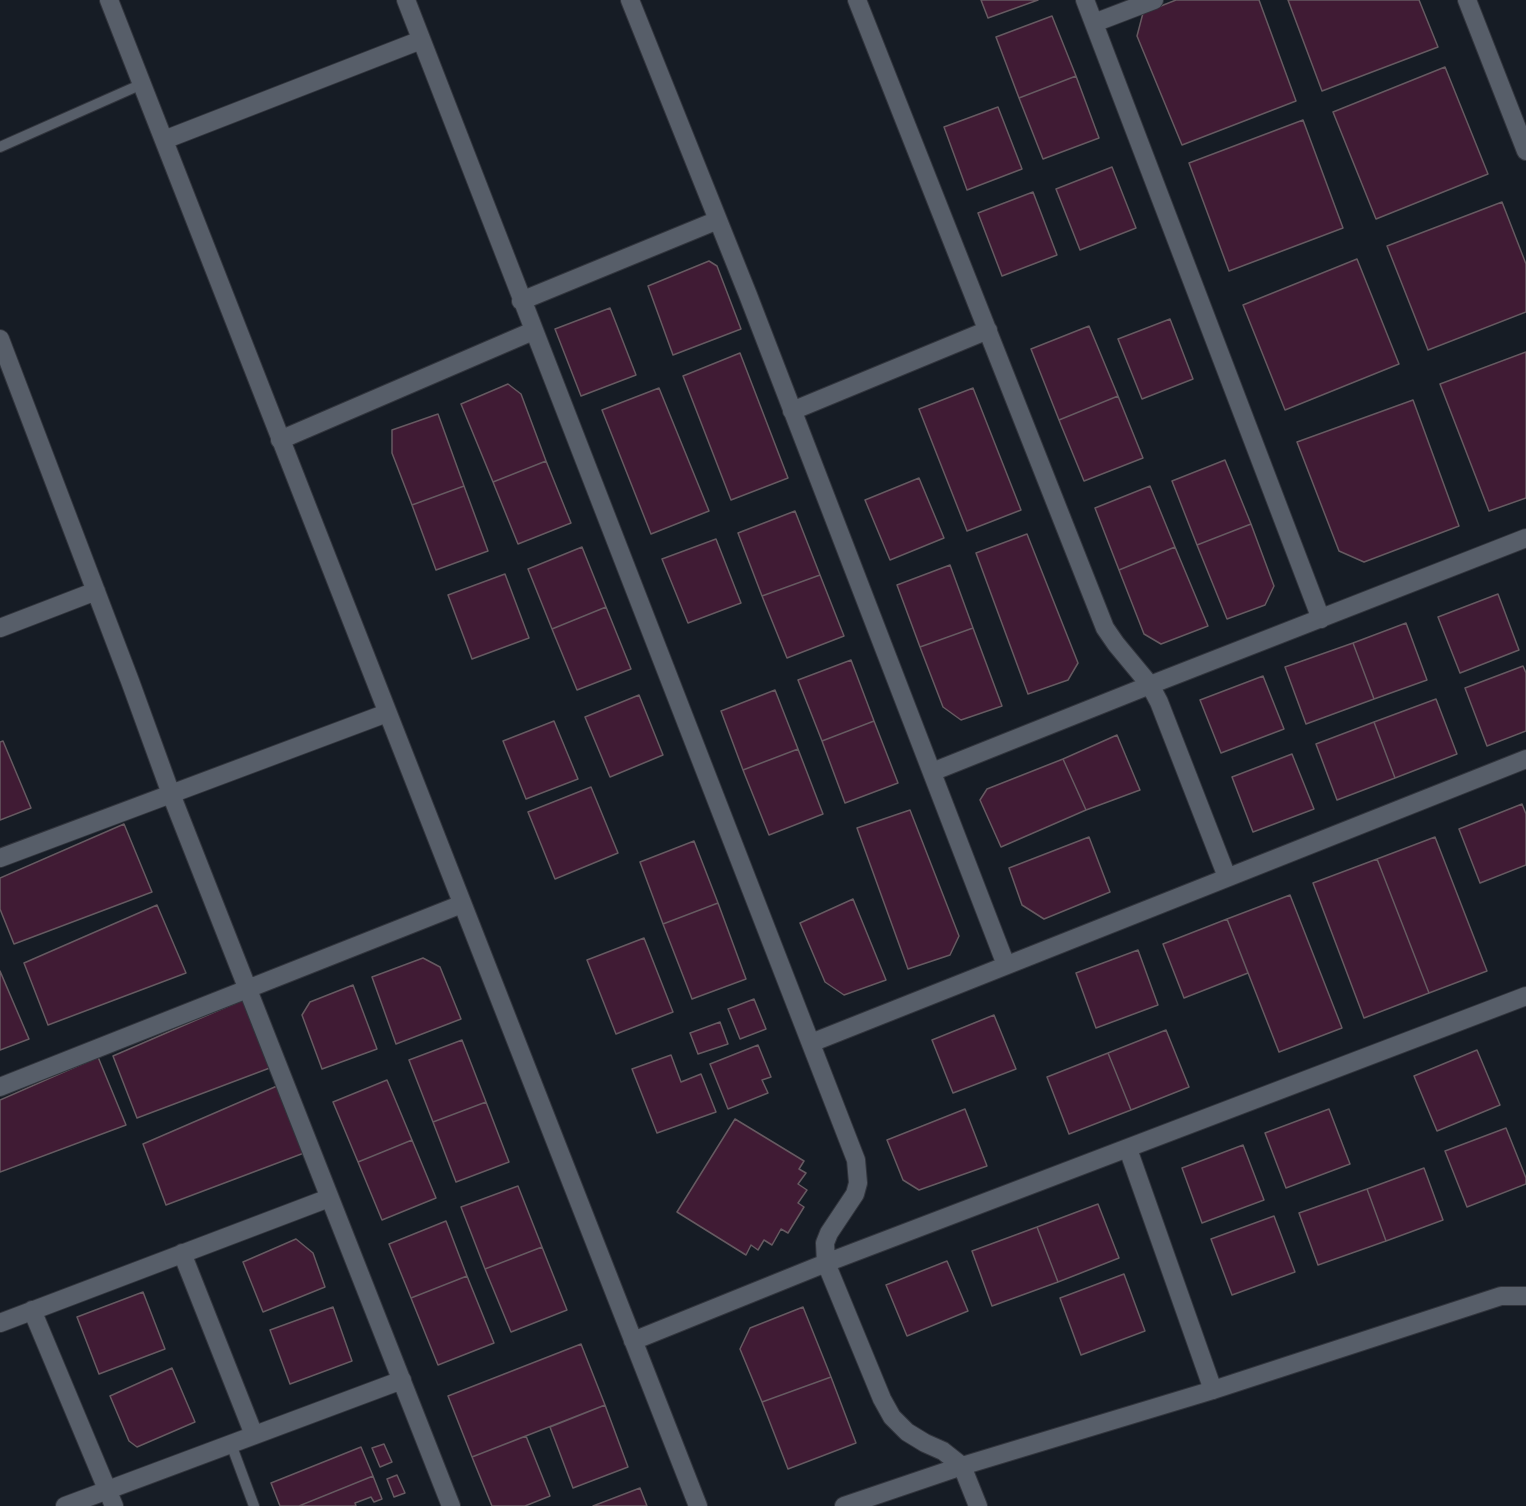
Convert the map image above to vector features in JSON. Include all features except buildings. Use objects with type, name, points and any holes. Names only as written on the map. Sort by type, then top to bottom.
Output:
[{"type":"street","points":[[109,0],[698,1506]]},
{"type":"street","points":[[406,0],[856,1160],[858,1171],[855,1194],[829,1233],[825,1243],[826,1263],[882,1399],[892,1417],[907,1432],[925,1443],[944,1450],[962,1466],[978,1506]]},
{"type":"street","points":[[630,0],[718,220],[1006,965]]},
{"type":"street","points":[[857,0],[1105,628],[1150,685],[1168,719],[1227,877]]},
{"type":"street","points":[[1085,0],[1321,619]]},
{"type":"street","points":[[1094,23],[1154,0]]},
{"type":"street","points":[[1467,0],[1526,151]]},
{"type":"street","points":[[164,140],[421,40]]},
{"type":"street","points":[[521,301],[718,220]]},
{"type":"street","points":[[792,411],[988,330]]},
{"type":"street","points":[[280,440],[533,331]]},
{"type":"street","points":[[0,339],[171,794],[451,1506]]},
{"type":"street","points":[[932,772],[1526,538]]},
{"type":"street","points":[[0,628],[96,591]]},
{"type":"street","points":[[0,858],[387,713]]},
{"type":"street","points":[[811,1043],[1526,759]]},
{"type":"street","points":[[0,1087],[462,904]]},
{"type":"street","points":[[633,1341],[826,1263],[1526,996]]},
{"type":"street","points":[[1128,1149],[1213,1390]]},
{"type":"street","points":[[0,1323],[329,1198]]},
{"type":"street","points":[[182,1253],[255,1435]]},
{"type":"street","points":[[844,1506],[962,1466],[1213,1390],[1502,1296],[1526,1282]]},
{"type":"street","points":[[1502,1296],[1526,1296]]},
{"type":"street","points":[[32,1310],[111,1498]]},
{"type":"street","points":[[64,1506],[111,1498],[231,1444],[402,1380]]},
{"type":"lane","points":[[0,147],[142,84]]},
{"type":"lane","points":[[231,1444],[254,1506]]}]
